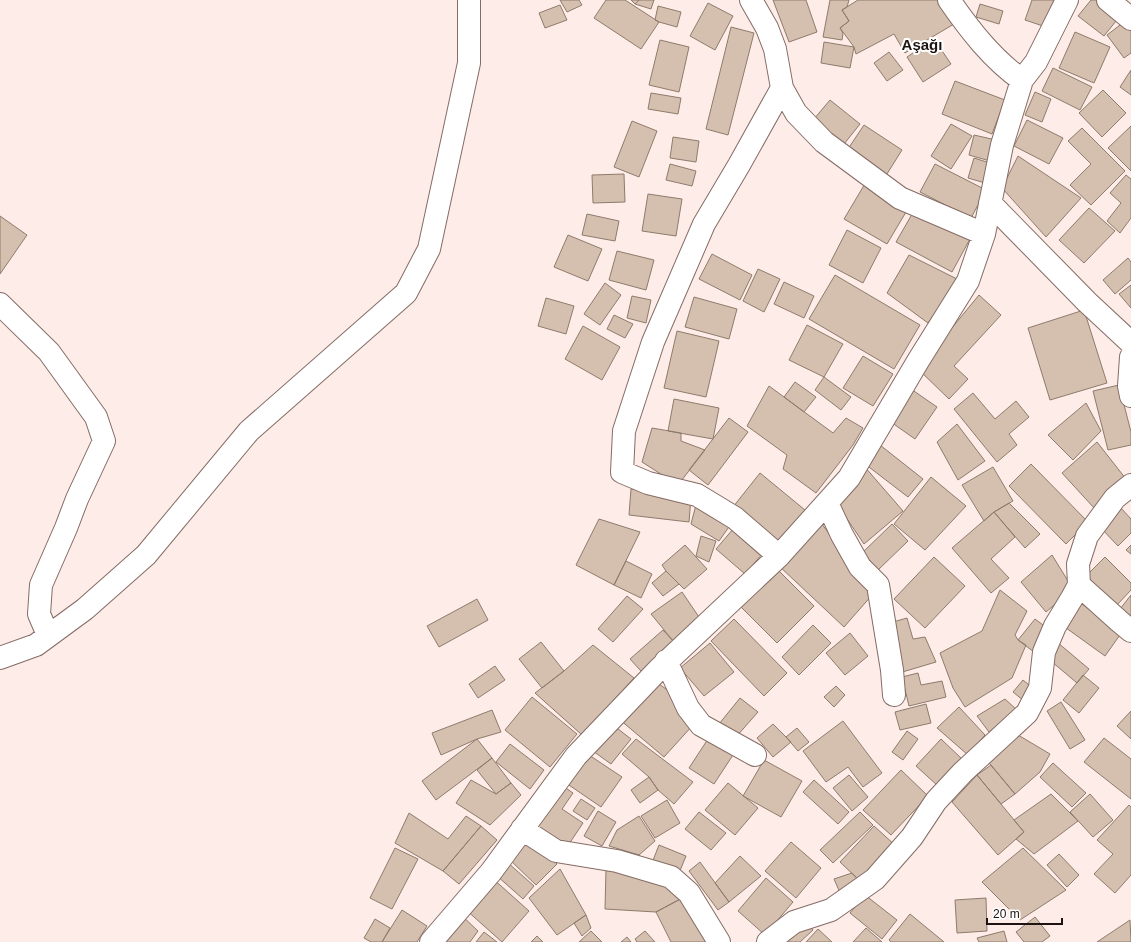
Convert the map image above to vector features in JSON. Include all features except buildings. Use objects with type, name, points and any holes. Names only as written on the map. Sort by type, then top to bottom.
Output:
[{"type":"street","points":[[0,658],[36,644],[85,609],[146,555],[249,431],[406,293],[429,249],[436,218],[469,63],[469,0]]},
{"type":"street","points":[[751,0],[767,28],[775,49],[782,88],[796,113],[824,142],[900,198],[984,234]]},
{"type":"street","points":[[949,0],[967,25],[989,51],[1022,80]]},
{"type":"street","points":[[431,942],[491,872],[576,756],[666,661],[779,556],[849,478],[918,361],[968,281],[984,234],[1002,145],[1022,80],[1036,62],[1067,0]]},
{"type":"street","points":[[1108,0],[1131,19]]},
{"type":"street","points":[[779,556],[735,518],[697,495],[648,483],[622,472],[624,431],[653,342],[704,224],[782,88]]},
{"type":"street","points":[[990,203],[1087,302],[1131,343]]},
{"type":"street","points":[[0,304],[49,352],[96,417],[104,441],[77,499],[41,585],[39,614],[48,635]]},
{"type":"street","points":[[1131,357],[1129,386],[1131,396]]},
{"type":"street","points":[[768,942],[794,922],[831,910],[875,879],[912,837],[936,801],[963,772],[1027,712],[1040,688],[1044,652],[1055,626],[1079,585],[1078,564],[1087,536],[1115,498],[1131,485]]},
{"type":"street","points":[[827,503],[842,535],[860,567],[878,585],[892,670],[894,695]]},
{"type":"street","points":[[1079,585],[1131,631]]},
{"type":"street","points":[[666,661],[688,708],[701,724],[755,755]]},
{"type":"street","points":[[522,829],[556,851],[617,861],[671,877],[689,893],[719,942]]},
{"type":"district","name":"Aşağı","points":[[922,44]]}]
